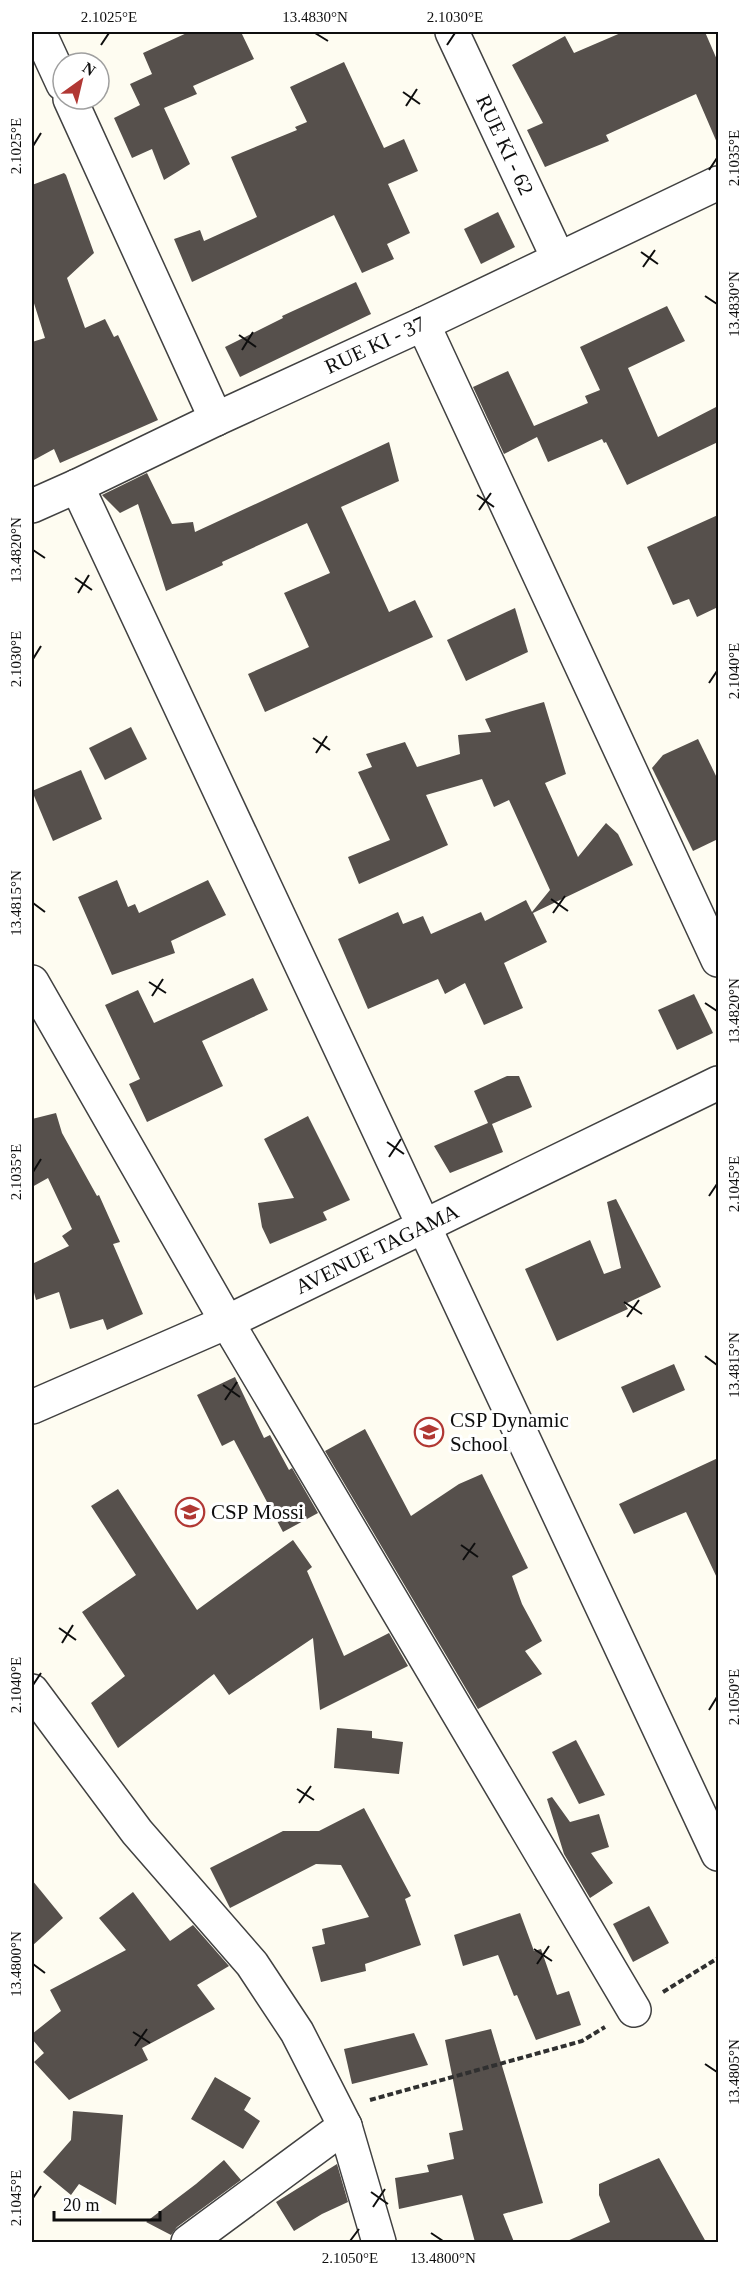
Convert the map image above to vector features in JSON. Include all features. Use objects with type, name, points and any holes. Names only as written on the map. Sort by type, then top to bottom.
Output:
[{"type":"street","points":[[39,32],[51,58]]},
{"type":"street","name":"RUE KI - 62","points":[[452,32],[558,258]]},
{"type":"street","points":[[75,111],[216,419]]},
{"type":"street","name":"RUE KI - 37","points":[[32,506],[423,324],[718,183]]},
{"type":"street","points":[[423,324],[718,960]]},
{"type":"street","points":[[77,486],[718,1854]]},
{"type":"street","points":[[32,982],[227,1322],[634,2010]]},
{"type":"street","name":"AVENUE TAGAMA","points":[[32,1407],[227,1322],[718,1083]]},
{"type":"street","points":[[32,1691],[137,1832],[252,1964],[297,2032],[341,2117],[379,2242]]},
{"type":"street","points":[[188,2242],[341,2117]]},
{"type":"path","points":[[341,2117],[582,2041],[718,1958]]},
{"type":"building","points":[[189,32],[241,32],[254,59],[193,86],[197,94],[164,108],[190,164],[164,180],[152,149],[132,158],[114,118],[140,105],[130,84],[152,74],[143,53]]},
{"type":"building","points":[[623,32],[705,32],[718,62],[718,145],[696,94],[606,135],[609,141],[545,167],[527,130],[543,123],[512,65],[565,36],[574,53]]},
{"type":"building","points":[[344,62],[384,148],[404,139],[418,171],[388,184],[410,233],[387,244],[394,259],[362,273],[334,215],[192,282],[174,239],[200,230],[204,241],[257,217],[231,157],[297,130],[295,127],[307,122],[290,87]]},
{"type":"building","points":[[64,173],[94,253],[67,278],[85,328],[105,319],[114,337],[118,335],[158,420],[60,463],[54,449],[32,461],[32,342],[45,338],[32,297],[32,185]]},
{"type":"building","points":[[498,212],[515,247],[481,264],[464,229]]},
{"type":"building","points":[[356,282],[371,314],[240,377],[225,347],[283,318],[282,316]]},
{"type":"building","points":[[667,306],[685,341],[628,368],[658,437],[718,406],[718,442],[627,485],[606,442],[604,443],[602,439],[548,462],[537,437],[504,454],[473,387],[508,371],[534,426],[588,403],[585,396],[600,390],[580,347]]},
{"type":"building","points":[[389,442],[399,481],[341,507],[389,612],[415,600],[433,637],[265,712],[248,674],[309,647],[284,593],[330,573],[307,523],[166,591],[138,504],[120,513],[102,495],[147,473],[172,524],[193,522],[195,532]]},
{"type":"building","points":[[718,515],[718,607],[697,617],[689,599],[673,605],[647,547]]},
{"type":"building","points":[[515,608],[528,652],[466,681],[447,640]]},
{"type":"building","points":[[544,702],[566,774],[545,783],[578,857],[606,823],[618,834],[633,865],[533,913],[547,942],[504,963],[523,1008],[484,1025],[465,983],[445,994],[438,979],[368,1009],[338,939],[398,912],[403,924],[423,916],[431,934],[481,912],[485,921],[526,900],[532,912],[550,890],[509,800],[494,807],[482,779],[426,795],[448,845],[359,884],[348,857],[390,840],[358,772],[372,767],[366,754],[405,742],[417,767],[460,754],[458,735],[491,732],[485,719]]},
{"type":"building","points":[[131,727],[147,759],[105,780],[89,748]]},
{"type":"building","points":[[698,739],[718,780],[718,839],[693,851],[652,768],[663,755]]},
{"type":"building","points":[[81,770],[102,819],[53,841],[32,791]]},
{"type":"building","points":[[117,880],[128,907],[135,904],[139,913],[208,880],[226,915],[171,941],[175,953],[112,975],[78,897]]},
{"type":"building","points":[[253,978],[268,1010],[202,1041],[223,1086],[147,1122],[129,1084],[140,1079],[105,1005],[138,990],[154,1023]]},
{"type":"building","points":[[694,994],[713,1033],[677,1050],[658,1010]]},
{"type":"building","points":[[507,1076],[519,1076],[532,1107],[492,1124],[503,1152],[450,1173],[434,1146],[488,1123],[474,1091]]},
{"type":"building","points":[[56,1113],[62,1133],[97,1196],[99,1195],[120,1242],[113,1244],[143,1314],[107,1330],[103,1319],[70,1329],[59,1292],[36,1300],[32,1285],[32,1264],[69,1246],[62,1236],[72,1229],[48,1178],[32,1187],[32,1119]]},
{"type":"building","points":[[308,1116],[350,1200],[323,1212],[327,1220],[270,1244],[262,1227],[258,1203],[294,1198],[264,1139]]},
{"type":"building","points":[[616,1199],[661,1287],[625,1304],[628,1309],[557,1341],[525,1269],[590,1240],[604,1274],[621,1268],[607,1202]]},
{"type":"building","points":[[674,1364],[685,1390],[633,1413],[621,1387]]},
{"type":"building","points":[[235,1377],[264,1438],[270,1435],[289,1470],[292,1468],[318,1513],[283,1532],[234,1440],[222,1446],[197,1395]]},
{"type":"building","points":[[365,1429],[411,1516],[459,1484],[482,1474],[528,1568],[512,1576],[522,1604],[542,1641],[525,1651],[542,1674],[478,1709],[325,1451]]},
{"type":"building","points":[[718,1458],[718,1580],[686,1512],[634,1534],[619,1504]]},
{"type":"building","points":[[118,1489],[197,1610],[293,1540],[312,1567],[307,1571],[344,1656],[389,1633],[408,1666],[320,1710],[313,1638],[229,1695],[214,1674],[118,1748],[91,1703],[125,1676],[82,1612],[136,1575],[91,1506]]},
{"type":"building","points":[[337,1728],[372,1731],[372,1738],[403,1742],[399,1774],[334,1768]]},
{"type":"building","points":[[576,1740],[605,1795],[579,1804],[552,1752]]},
{"type":"building","points":[[552,1797],[570,1822],[599,1814],[609,1847],[591,1853],[613,1883],[590,1898],[564,1854],[547,1799]]},
{"type":"building","points":[[364,1808],[411,1896],[405,1899],[421,1945],[365,1964],[366,1971],[321,1982],[312,1947],[325,1944],[322,1929],[369,1917],[341,1865],[316,1864],[230,1908],[210,1868],[283,1831],[319,1831]]},
{"type":"building","points":[[32,1880],[63,1918],[32,1946]]},
{"type":"building","points":[[133,1892],[170,1941],[193,1925],[229,1966],[197,1985],[215,2009],[142,2048],[148,2060],[69,2100],[34,2062],[44,2053],[32,2039],[32,2034],[61,2011],[50,1990],[126,1950],[99,1918]]},
{"type":"building","points":[[649,1906],[669,1943],[633,1962],[613,1924]]},
{"type":"building","points":[[520,1913],[534,1951],[541,1949],[557,1995],[569,1991],[581,2025],[536,2040],[517,1995],[514,1996],[498,1955],[463,1966],[454,1935]]},
{"type":"building","points":[[491,2029],[543,2203],[503,2214],[514,2242],[475,2242],[462,2195],[399,2209],[395,2178],[429,2172],[427,2165],[454,2159],[449,2133],[463,2130],[445,2040]]},
{"type":"building","points":[[414,2033],[428,2065],[352,2084],[344,2049]]},
{"type":"building","points":[[215,2077],[251,2098],[244,2110],[260,2121],[243,2149],[191,2119]]},
{"type":"building","points":[[73,2111],[123,2115],[116,2205],[79,2184],[71,2195],[43,2172],[71,2140]]},
{"type":"building","points":[[659,2158],[706,2242],[565,2242],[610,2222],[599,2195],[599,2184]]},
{"type":"building","points":[[224,2160],[241,2180],[177,2227],[171,2235],[146,2222],[196,2184]]},
{"type":"building","points":[[337,2164],[348,2202],[294,2231],[276,2202]]},
{"type":"place","name":"CSP Dynamic School","points":[[429,1432]]},
{"type":"place","name":"CSP Mossi","points":[[190,1512]]}]
